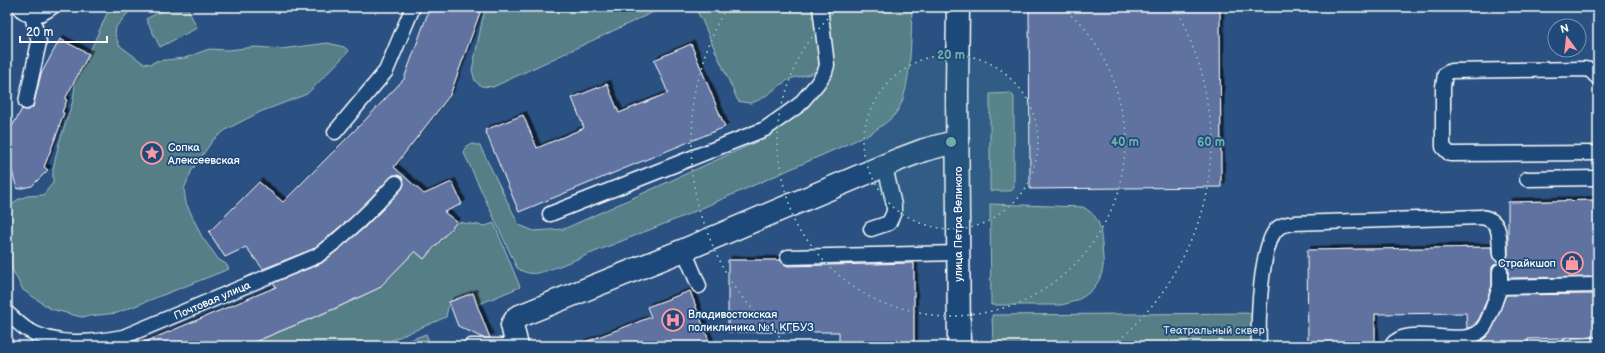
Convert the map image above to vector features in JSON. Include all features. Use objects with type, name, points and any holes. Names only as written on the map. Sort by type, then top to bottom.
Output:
[{"type":"street","name":"улица Петра Великого","points":[[958,7],[959,346]]},
{"type":"street","points":[[517,346],[512,325],[516,317],[684,250],[924,150],[958,141]]},
{"type":"lane","points":[[20,7],[24,12],[32,16],[41,15],[52,7]]},
{"type":"lane","points":[[335,132],[386,71],[413,7]]},
{"type":"lane","points":[[550,214],[765,129],[799,105],[826,72],[827,65],[820,7]]},
{"type":"lane","points":[[26,102],[39,42],[32,16]]},
{"type":"lane","points":[[1598,78],[1590,70],[1584,69],[1451,71],[1445,74],[1443,87],[1442,141],[1442,147],[1450,154],[1598,153]]},
{"type":"lane","points":[[870,229],[889,223],[894,212],[885,166]]},
{"type":"lane","points":[[1527,179],[1598,178]]},
{"type":"lane","name":"Почтовая улица","points":[[7,313],[26,329],[57,341],[92,342],[123,337],[317,256],[344,236],[396,183]]},
{"type":"lane","points":[[1259,346],[1258,313],[1265,258],[1269,241],[1278,228],[1293,222],[1488,218],[1494,222],[1498,228],[1500,254]]},
{"type":"lane","points":[[684,250],[699,286]]},
{"type":"lane","points":[[788,257],[958,253]]},
{"type":"lane","points":[[1391,346],[1393,342],[1401,338],[1465,337],[1476,335],[1484,328],[1500,287],[1500,271]]},
{"type":"lane","points":[[1500,287],[1598,284]]},
{"type":"lane","points":[[1568,346],[1598,345]]},
{"type":"lane","points":[[471,346],[517,346]]},
{"type":"green space","points":[[110,7],[133,7],[116,27],[115,34],[119,45],[143,63],[151,64],[156,61],[185,58],[209,49],[228,50],[256,47],[281,49],[328,43],[344,47],[349,51],[307,94],[260,112],[227,129],[213,140],[192,170],[184,189],[186,203],[202,237],[219,260],[226,264],[229,269],[117,313],[81,317],[51,309],[23,290],[12,269],[7,229],[8,213],[11,206],[17,200],[27,196],[43,195],[53,183],[53,169],[59,143],[73,101],[75,84]]},
{"type":"green space","points":[[169,7],[187,7],[197,28],[160,47],[146,19]]},
{"type":"green space","points":[[486,7],[664,7],[493,87],[481,86],[475,81],[472,70]]},
{"type":"green space","points":[[694,7],[813,7],[819,68],[812,73],[790,79],[756,101],[746,103],[738,101],[702,20]]},
{"type":"green space","points":[[827,7],[912,7],[911,46],[908,77],[901,103],[891,119],[870,134],[684,216],[557,267],[537,273],[527,273],[517,268],[464,153],[466,146],[473,144],[480,146],[519,225],[534,231],[564,229],[765,138],[805,107],[823,86]]},
{"type":"green space","points":[[1011,93],[1014,97],[1014,188],[1011,191],[990,191],[990,94]]},
{"type":"green space","points":[[990,204],[1083,207],[1089,211],[1096,219],[1100,228],[1103,259],[1101,275],[1094,288],[1075,301],[1060,305],[991,305]]},
{"type":"green space","points":[[457,222],[485,226],[494,223],[520,287],[477,305],[472,293],[449,302],[446,317],[378,346],[245,346],[339,307],[381,286],[415,251],[424,259]]},
{"type":"green space","name":"Театральный сквер","points":[[1260,313],[1260,346],[993,346],[992,315]]},
{"type":"green space","points":[[426,334],[431,346],[394,346]]},
{"type":"building","points":[[430,7],[482,7],[450,95],[394,167],[424,194],[452,182],[462,204],[444,212],[457,222],[424,259],[415,251],[379,288],[336,308],[245,346],[135,346],[276,287],[273,283],[322,263],[364,228],[402,189],[404,184],[402,177],[393,175],[353,216],[313,249],[263,269],[246,247],[225,257],[209,232],[259,182],[283,202],[367,118],[404,79]]},
{"type":"building","points":[[1029,7],[1220,7],[1221,187],[1030,189]]},
{"type":"building","points":[[60,39],[89,54],[65,99],[67,100],[62,112],[64,113],[60,126],[44,167],[48,170],[32,186],[17,189],[7,153],[7,135],[22,109],[28,110],[33,107],[41,74]]},
{"type":"building","points":[[691,44],[725,127],[519,212],[485,130],[523,115],[537,148],[584,128],[572,98],[607,84],[619,113],[668,93],[654,60]]},
{"type":"building","points":[[1598,200],[1598,277],[1508,278],[1508,267],[1504,263],[1495,264],[1492,267],[1492,286],[1479,319],[1472,327],[1467,328],[1466,313],[1375,314],[1375,346],[1308,346],[1307,250],[1491,247],[1493,258],[1496,261],[1501,262],[1507,258],[1508,254],[1508,202]]},
{"type":"building","points":[[728,260],[780,260],[788,266],[914,263],[914,346],[839,346],[839,332],[728,332]]},
{"type":"building","name":"Владивостокская поликлиника №1, КГБУЗ","points":[[690,291],[711,346],[581,346],[580,344],[651,317],[647,307]]},
{"type":"building","points":[[473,293],[490,338],[483,338],[458,326],[449,302]]},
{"type":"building","points":[[1598,294],[1598,337],[1528,339],[1528,346],[1467,346],[1481,341],[1491,331],[1506,295]]},
{"type":"place","name":"Сопка Алексеевская","points":[[152,153]]},
{"type":"place","name":"Страйкшоп","points":[[1572,263]]},
{"type":"place","name":"Владивостокская поликлиника №1, КГБУЗ","points":[[673,320]]}]
